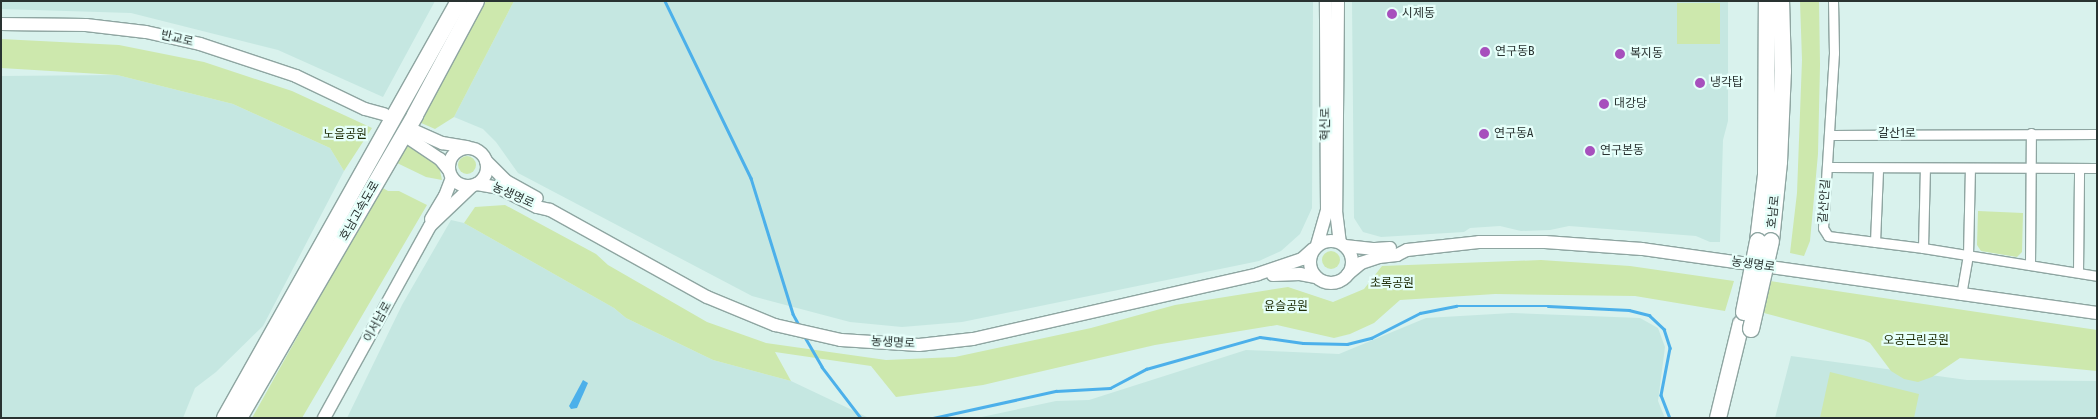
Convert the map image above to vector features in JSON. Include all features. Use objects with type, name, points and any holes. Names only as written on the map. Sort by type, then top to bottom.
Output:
[{"type":"highway","name":"호남고속도로","points":[[225,418],[459,1]]},
{"type":"highway","name":"호남고속도로","points":[[239,418],[410,123],[476,1]]},
{"type":"highway","name":"호남로","points":[[1764,241],[1768,1]]},
{"type":"highway","name":"호남로","points":[[1729,418],[1779,162],[1783,71],[1781,1]]},
{"type":"highway","name":"호남로","points":[[1718,418],[1746,326]]},
{"type":"main road","name":"혁신로","points":[[1315,247],[1327,211],[1326,1]]},
{"type":"main road","name":"혁신로","points":[[1338,1],[1336,211],[1343,244]]},
{"type":"main road","name":"반교로","points":[[1,24],[86,26],[146,32],[253,60],[296,76],[382,118]]},
{"type":"main road","points":[[450,174],[440,159],[412,135],[468,148]]},
{"type":"main road","name":"농생명로","points":[[468,148],[480,152],[486,161],[506,180],[541,201],[550,210]]},
{"type":"main road","points":[[450,174],[449,162],[455,152],[468,148]]},
{"type":"main road","name":"농생명로","points":[[474,185],[485,176],[486,161]]},
{"type":"main road","name":"농생명로","points":[[450,174],[461,185],[499,188],[537,207],[550,210],[707,297],[775,325],[841,340],[919,345],[973,339],[1258,274],[1302,259],[1315,247],[1328,240],[1375,249],[1396,247],[1408,250]]},
{"type":"main road","name":"이서남로","points":[[430,226],[431,218],[445,196],[450,174]]},
{"type":"main road","name":"이서남로","points":[[324,418],[430,226],[474,185]]},
{"type":"main road","name":"농생명로","points":[[1258,274],[1300,274],[1316,277],[1329,283],[1343,280],[1360,264],[1379,257],[1397,255],[1408,250],[1480,242],[1606,246],[2097,313]]},
{"type":"main road","points":[[1343,244],[1349,251],[1352,262],[1348,274]]},
{"type":"main road","points":[[1315,247],[1310,264],[1316,277]]},
{"type":"street","points":[[1828,167],[1834,53],[1833,1]]},
{"type":"street","points":[[2030,265],[2031,133]]},
{"type":"street","name":"갈산1로","points":[[1830,134],[2097,134]]},
{"type":"street","name":"갈산안길","points":[[2097,168],[1878,169],[1828,167],[1823,228],[1828,236],[1923,248],[2097,276]]},
{"type":"street","points":[[1923,248],[1925,168]]},
{"type":"street","points":[[2078,272],[2079,168]]},
{"type":"street","points":[[1875,242],[1878,169]]},
{"type":"street","points":[[1961,295],[1968,255],[1970,169]]},
{"type":"shaded area","points":[[1,1],[435,1],[383,97],[278,50],[131,13],[1,9]]},
{"type":"shaded area","points":[[514,1],[1313,1],[1312,208],[1300,234],[1281,251],[1259,261],[962,322],[902,327],[850,322],[752,296],[518,173],[496,142],[483,129],[454,117]]},
{"type":"shaded area","points":[[1352,1],[1728,1],[1728,121],[1723,140],[1720,242],[1710,242],[1696,236],[1569,226],[1550,230],[1521,231],[1500,226],[1470,228],[1464,232],[1381,237],[1363,232],[1354,218]]},
{"type":"shaded area","points":[[117,75],[233,104],[330,148],[344,171],[263,326],[216,372],[195,388],[183,418],[1,418],[1,76]]},
{"type":"shaded area","points":[[451,220],[464,223],[614,308],[626,318],[713,360],[791,381],[869,418],[347,418],[402,305]]},
{"type":"shaded area","points":[[1512,313],[1640,318],[1658,328],[1665,347],[1658,401],[1665,418],[977,418],[1056,401],[1089,400],[1246,350],[1339,354],[1426,318]]},
{"type":"shaded area","points":[[1791,356],[1967,380],[2097,381],[2097,418],[1775,418]]},
{"type":"green space","points":[[486,1],[514,1],[454,117],[435,129],[419,122]]},
{"type":"green space","points":[[1800,1],[1819,1],[1818,154],[1810,241],[1804,256],[1790,253],[1797,193],[1802,60]]},
{"type":"green space","points":[[1677,3],[1720,3],[1720,44],[1677,44]]},
{"type":"green space","name":"노을공원","points":[[1,39],[119,45],[204,62],[292,91],[372,128],[344,171],[330,148],[233,104],[117,75],[1,68]]},
{"type":"green space","points":[[407,144],[439,166],[442,180],[426,177],[395,162]]},
{"type":"green space","points":[[467,156],[473,159],[476,165],[473,171],[467,174],[461,171],[458,165],[461,159]]},
{"type":"green space","points":[[381,187],[388,191],[399,191],[427,205],[302,418],[252,418]]},
{"type":"green space","name":"윤슬공원","points":[[505,205],[596,254],[608,265],[707,322],[766,343],[886,360],[955,357],[1091,328],[1175,305],[1288,287],[1333,302],[1364,289],[1382,266],[1541,260],[1630,266],[1734,281],[1725,311],[1635,296],[1495,294],[1400,300],[1374,323],[1350,334],[1334,338],[1277,325],[1155,345],[983,385],[896,397],[871,366],[775,352],[791,381],[713,360],[626,318],[614,308],[464,223],[475,207]]},
{"type":"green space","points":[[1978,211],[2023,213],[2022,252],[2017,257],[1981,251],[1977,245]]},
{"type":"green space","points":[[1331,251],[1337,254],[1340,260],[1337,266],[1331,269],[1325,266],[1322,260],[1325,254]]},
{"type":"green space","name":"오공근린공원","points":[[1770,281],[2097,330],[2097,371],[1960,358],[1932,377],[1918,382],[1904,379],[1891,371],[1870,343],[1864,340],[1764,313]]},
{"type":"green space","points":[[1830,372],[1919,394],[1914,418],[1820,418]]},
{"type":"water","points":[[583,380],[588,383],[577,408],[571,409],[569,406]]},
{"type":"waterway","points":[[665,1],[751,178],[793,314],[799,325]]},
{"type":"waterway","points":[[933,418],[1056,391],[1110,388],[1146,369],[1260,337],[1303,343],[1347,344],[1371,338],[1420,313],[1456,306],[1548,306],[1629,310],[1649,315],[1664,329],[1670,348],[1661,395],[1670,418]]},
{"type":"waterway","points":[[805,337],[822,367],[861,418]]},
{"type":"place","name":"시제동","points":[[1392,14]]},
{"type":"place","name":"연구동B","points":[[1485,52]]},
{"type":"place","name":"복지동","points":[[1620,54]]},
{"type":"place","name":"냉각탑","points":[[1700,83]]},
{"type":"place","name":"대강당","points":[[1604,104]]},
{"type":"place","name":"연구동A","points":[[1484,134]]},
{"type":"place","name":"연구본동","points":[[1590,151]]},
{"type":"park label","name":"초록공원","points":[[1392,284]]}]
